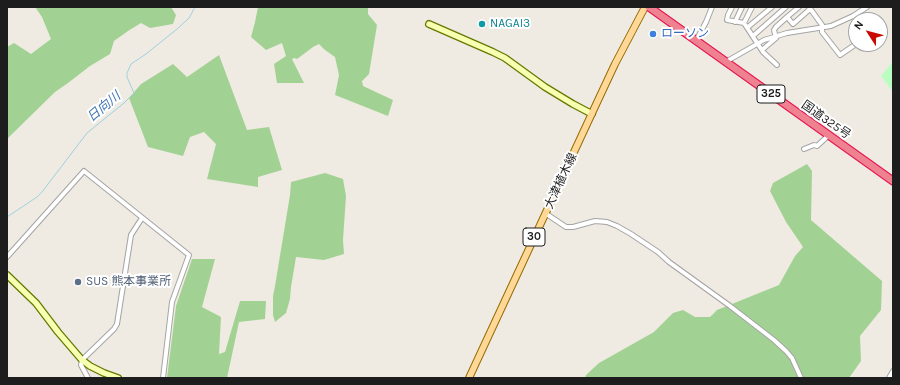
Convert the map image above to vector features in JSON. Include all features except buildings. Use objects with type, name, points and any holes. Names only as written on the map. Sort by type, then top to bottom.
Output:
[{"type":"highway","name":"国道325号","points":[[649,7],[893,176]]},
{"type":"highway","name":"国道325号","points":[[656,7],[697,39]]},
{"type":"highway","name":"国道325号","points":[[728,61],[893,181]]},
{"type":"main road","name":"大津植木線","points":[[469,378],[545,213],[645,7]]},
{"type":"street","points":[[697,39],[712,7]]},
{"type":"street","points":[[732,7],[727,20],[744,23],[762,50],[776,65]]},
{"type":"street","points":[[735,22],[742,7]]},
{"type":"street","points":[[744,23],[752,7]]},
{"type":"street","points":[[748,27],[772,7]]},
{"type":"street","points":[[753,36],[786,7]]},
{"type":"street","points":[[762,50],[776,38],[774,30],[776,27],[799,7]]},
{"type":"street","points":[[787,17],[793,24],[809,8],[822,25],[822,32],[840,55],[848,50]]},
{"type":"street","points":[[728,61],[764,40],[775,36],[831,26],[848,20]]},
{"type":"street","points":[[428,24],[505,58],[568,102],[592,114]]},
{"type":"street","points":[[804,149],[814,145],[817,146],[829,135]]},
{"type":"street","points":[[7,257],[84,171],[189,255],[172,302],[163,378]]},
{"type":"street","points":[[545,213],[566,227],[573,227],[596,221],[607,222],[631,234],[658,252],[669,262],[774,340],[792,358],[801,378]]},
{"type":"street","points":[[88,378],[81,365],[82,360],[114,329],[117,324],[131,235],[142,218]]},
{"type":"street","points":[[7,276],[36,303],[82,360],[90,366],[118,378]]},
{"type":"street","points":[[889,378],[893,371]]},
{"type":"green space","points":[[35,7],[171,7],[176,15],[173,24],[150,28],[141,23],[114,41],[110,54],[90,66],[55,92],[7,139],[7,47],[14,43],[31,54],[51,39],[42,17]]},
{"type":"green space","points":[[258,7],[368,7],[368,14],[377,25],[369,74],[362,81],[363,86],[393,100],[388,116],[335,95],[339,75],[335,57],[319,44],[297,59],[292,59],[304,83],[277,83],[274,64],[286,56],[282,43],[266,50],[251,37]]},
{"type":"green space","points":[[219,55],[247,130],[269,127],[282,170],[258,177],[258,187],[207,179],[216,144],[204,132],[190,137],[183,156],[148,147],[129,98],[141,84],[173,64],[187,77]]},
{"type":"green space","points":[[893,61],[893,92],[881,76]]},
{"type":"green space","points":[[807,164],[812,171],[811,220],[882,281],[881,310],[860,336],[861,361],[849,378],[585,378],[586,375],[599,363],[654,332],[673,313],[683,310],[695,317],[710,317],[717,310],[779,285],[795,256],[803,247],[786,222],[770,191],[773,183]]},
{"type":"green space","points":[[325,173],[343,179],[346,196],[343,240],[344,254],[324,260],[296,257],[290,299],[286,313],[275,322],[273,315],[273,296],[291,182]]},
{"type":"green space","points":[[192,259],[215,259],[202,307],[221,317],[219,354],[225,352],[240,301],[266,301],[265,319],[239,322],[227,378],[167,378],[176,306]]},
{"type":"waterway","name":"日向川","points":[[7,217],[37,197],[87,133],[134,93],[127,77],[131,64],[177,29],[189,18],[195,7]]},
{"type":"place","name":"NAGAI3","points":[[482,24]]},
{"type":"place","name":"ローソン","points":[[653,34]]},
{"type":"place","name":"SUS 熊本事業所","points":[[78,282]]}]
